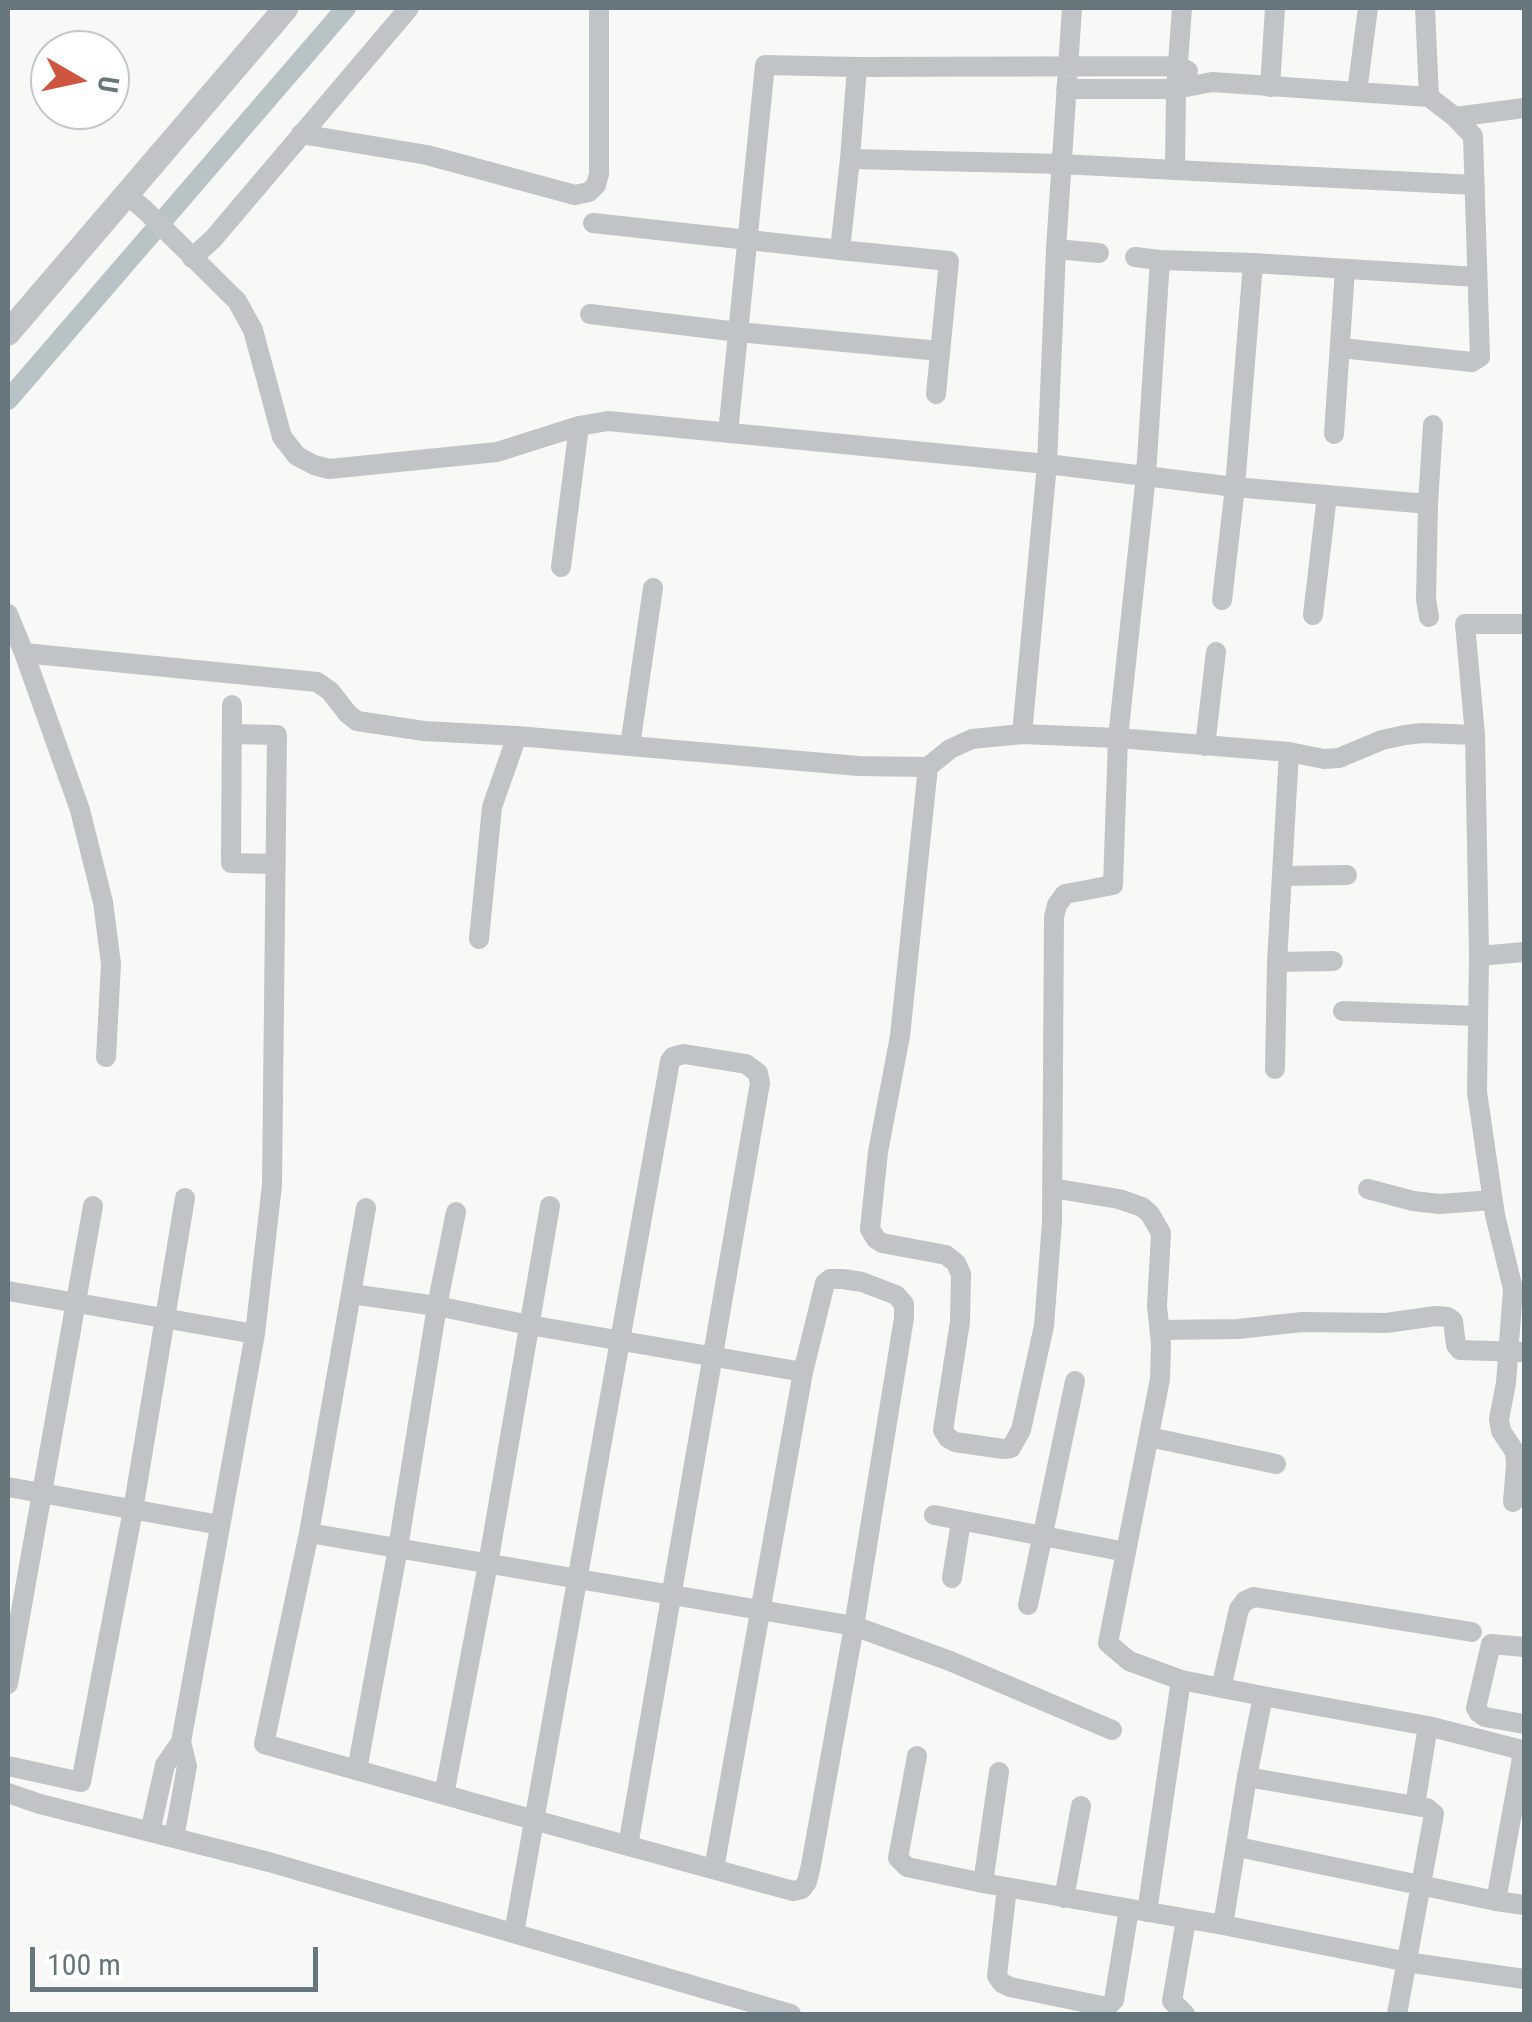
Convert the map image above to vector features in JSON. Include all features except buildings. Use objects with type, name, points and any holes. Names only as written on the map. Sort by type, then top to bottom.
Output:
[{"type":"street","points":[[8,334],[136,202],[286,8]]},
{"type":"street","points":[[185,251],[213,239],[409,8]]},
{"type":"street","points":[[301,134],[427,155],[575,195],[589,192],[596,186],[598,174],[600,8]]},
{"type":"street","points":[[1022,734],[1047,464],[1072,8]]},
{"type":"street","points":[[1175,170],[1182,8]]},
{"type":"street","points":[[1270,86],[1274,8]]},
{"type":"street","points":[[1357,92],[1368,8]]},
{"type":"street","points":[[1425,8],[1429,97]]},
{"type":"street","points":[[728,433],[766,66],[1178,66],[1212,82]]},
{"type":"street","points":[[840,250],[857,67]]},
{"type":"street","points":[[1066,89],[1176,88],[1212,82],[1429,97],[1455,117],[1474,136],[1482,354],[1472,362],[1341,348]]},
{"type":"street","points":[[1455,117],[1524,108]]},
{"type":"street","points":[[850,159],[1062,164],[1475,185]]},
{"type":"street","points":[[136,202],[237,300],[254,330],[282,437],[290,450],[306,462],[329,468],[496,452],[608,421],[1428,504]]},
{"type":"street","points":[[594,223],[949,261],[936,394]]},
{"type":"street","points":[[1056,249],[1099,253]]},
{"type":"street","points":[[1134,257],[1477,277]]},
{"type":"street","points":[[928,767],[900,1036],[878,1152],[870,1229],[882,1243],[946,1255],[956,1262],[960,1274],[960,1322],[943,1430],[954,1442],[1011,1448],[1021,1430],[1044,1326],[1052,1188],[1054,917],[1065,894],[1113,885],[1118,738],[1146,475],[1160,260]]},
{"type":"street","points":[[1222,600],[1252,263]]},
{"type":"street","points":[[1334,434],[1345,268]]},
{"type":"street","points":[[590,314],[940,351]]},
{"type":"street","points":[[1429,617],[1426,599],[1433,424]]},
{"type":"street","points":[[561,566],[579,426]]},
{"type":"street","points":[[1313,615],[1327,494]]},
{"type":"street","points":[[630,746],[653,588]]},
{"type":"street","points":[[8,614],[80,810],[103,902],[110,960],[106,1057]]},
{"type":"street","points":[[1513,1502],[1515,1452],[1501,1430],[1499,1418],[1516,1352],[1519,1290],[1492,1200],[1476,1092],[1479,956],[1475,736],[1464,624],[1524,624]]},
{"type":"street","points":[[24,652],[317,682],[357,721],[424,731],[858,766],[928,767],[972,738],[1022,734],[1288,752],[1324,759],[1339,758],[1382,740],[1423,733],[1475,736]]},
{"type":"street","points":[[1205,746],[1216,652]]},
{"type":"street","points":[[232,705],[231,863],[276,864]]},
{"type":"street","points":[[174,1838],[187,1766],[181,1742],[255,1334],[272,1185],[277,735],[232,734]]},
{"type":"street","points":[[479,938],[492,807],[517,736]]},
{"type":"street","points":[[1275,1069],[1288,752]]},
{"type":"street","points":[[1282,876],[1347,875]]},
{"type":"street","points":[[1479,956],[1524,952]]},
{"type":"street","points":[[1277,962],[1333,961]]},
{"type":"street","points":[[1343,1012],[1477,1016]]},
{"type":"street","points":[[514,1933],[670,1061],[684,1054],[730,1060],[754,1068],[760,1083],[628,1846]]},
{"type":"street","points":[[1052,1188],[1120,1199],[1142,1207],[1162,1233],[1157,1306],[1160,1379],[1108,1643],[1129,1661],[1181,1680],[1428,1726],[1518,1749],[1522,1758],[1496,1902]]},
{"type":"street","points":[[1368,1189],[1440,1204],[1492,1200]]},
{"type":"street","points":[[8,1766],[81,1782],[133,1510],[185,1198]]},
{"type":"street","points":[[8,1684],[93,1206]]},
{"type":"street","points":[[444,1794],[550,1206]]},
{"type":"street","points":[[366,1208],[308,1533],[264,1744],[534,1820],[794,1891],[807,1882],[854,1626],[904,1304],[896,1295],[862,1282],[843,1278],[825,1283],[803,1372],[714,1869]]},
{"type":"street","points":[[357,1770],[456,1212]]},
{"type":"street","points":[[8,1291],[255,1334]]},
{"type":"street","points":[[350,1294],[803,1372]]},
{"type":"street","points":[[1160,1330],[1238,1329],[1302,1322],[1386,1323],[1436,1316],[1453,1320],[1460,1350],[1516,1352]]},
{"type":"street","points":[[1028,1605],[1076,1381]]},
{"type":"street","points":[[1148,1436],[1276,1464]]},
{"type":"street","points":[[8,1487],[220,1525]]},
{"type":"street","points":[[934,1515],[1126,1552]]},
{"type":"street","points":[[952,1578],[962,1520]]},
{"type":"street","points":[[308,1533],[854,1626],[1112,1730]]},
{"type":"street","points":[[1221,1688],[1239,1609],[1254,1597],[1472,1632]]},
{"type":"street","points":[[1524,1647],[1491,1644],[1476,1708],[1484,1717],[1524,1724]]},
{"type":"street","points":[[1007,1887],[997,1976],[1002,1983],[1106,2007],[1114,2000],[1138,1910],[1181,1680]]},
{"type":"street","points":[[1223,1926],[1263,1696]]},
{"type":"street","points":[[1416,1806],[1428,1726]]},
{"type":"street","points":[[150,1832],[165,1765],[181,1742]]},
{"type":"street","points":[[917,1756],[898,1858],[907,1866],[1408,1962],[1524,1979]]},
{"type":"street","points":[[983,1883],[999,1772]]},
{"type":"street","points":[[1247,1777],[1427,1808],[1434,1814],[1397,2014]]},
{"type":"street","points":[[8,1792],[40,1804],[270,1862],[790,2014]]},
{"type":"street","points":[[1064,1898],[1081,1806]]},
{"type":"street","points":[[1238,1847],[1524,1906]]},
{"type":"street","points":[[1185,2014],[1172,2000],[1186,1920]]},
{"type":"waterway","points":[[8,400],[346,8]]}]
